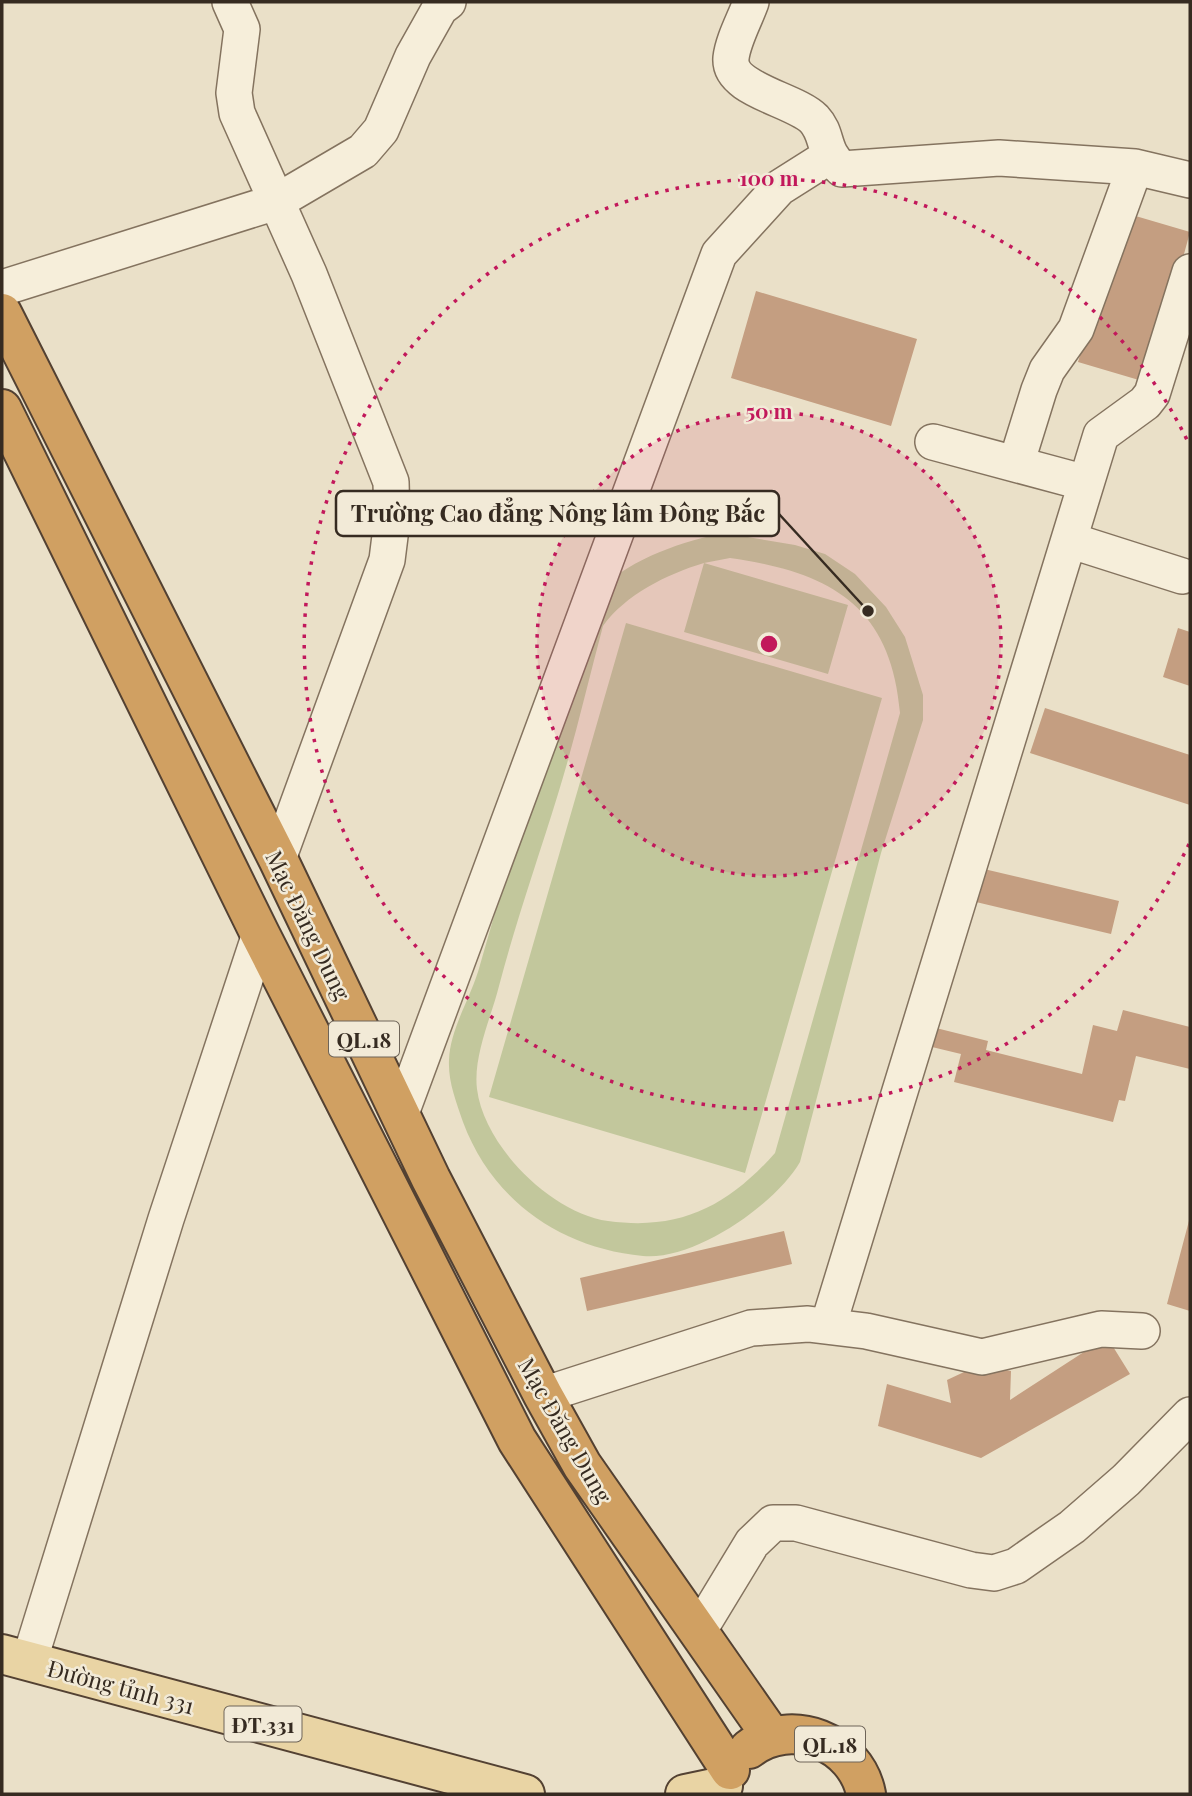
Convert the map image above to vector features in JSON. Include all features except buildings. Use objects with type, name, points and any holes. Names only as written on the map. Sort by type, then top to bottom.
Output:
[{"type":"highway","name":"Mạc Đăng Dung","points":[[2,313],[278,859],[400,1116],[542,1395],[582,1465],[772,1737]]},
{"type":"highway","name":"Mạc Đăng Dung","points":[[2,409],[260,934],[517,1440],[724,1783]]},
{"type":"highway","name":"QL.18","points":[[724,1783],[741,1755],[772,1737],[791,1734],[811,1736],[829,1743],[845,1755],[858,1771],[867,1793]]},
{"type":"main road","name":"Đường tỉnh 331","points":[[15,1658],[525,1794]]},
{"type":"main road","points":[[685,1794],[724,1783]]},
{"type":"street","points":[[230,2],[242,29],[234,93],[237,113],[309,274],[391,482],[392,520],[387,559],[278,859]]},
{"type":"street","points":[[751,2],[731,58],[733,72],[742,82],[774,95],[813,118],[825,138],[828,157],[842,169],[999,158],[1135,167],[1190,180]]},
{"type":"street","points":[[2,288],[276,202],[363,151],[381,130],[413,56],[441,4]]},
{"type":"street","points":[[400,1116],[719,254],[779,188],[828,157]]},
{"type":"street","points":[[1016,464],[1043,380],[1076,329],[1135,167]]},
{"type":"street","points":[[828,1326],[1101,435],[1145,403],[1158,383],[1190,272]]},
{"type":"street","points":[[933,442],[1086,483]]},
{"type":"street","points":[[1069,540],[1182,576]]},
{"type":"street","points":[[15,1658],[166,1219],[260,934]]},
{"type":"street","points":[[542,1395],[751,1328],[808,1324],[828,1326],[866,1331],[982,1357],[1101,1329],[1142,1331]]},
{"type":"street","points":[[698,1632],[752,1543],[773,1523],[796,1523],[971,1570],[994,1573],[1016,1566],[1072,1527],[1126,1480],[1190,1415]]},
{"type":"green space","points":[[724,533],[795,545],[825,554],[855,574],[886,607],[905,637],[923,695],[923,720],[881,853],[800,1162],[772,1196],[731,1227],[686,1249],[663,1255],[643,1256],[584,1243],[557,1231],[511,1197],[476,1150],[463,1122],[451,1084],[450,1048],[480,965],[573,634],[594,598],[614,578],[659,552]],"holes":[[[730,558],[797,573],[825,585],[849,600],[868,620],[884,645],[894,676],[900,713],[775,1153],[739,1187],[701,1211],[658,1222],[608,1221],[564,1205],[543,1191],[506,1154],[482,1111],[477,1089],[478,1063],[564,773],[603,626],[623,605],[648,587],[704,563]]]},
{"type":"green space","points":[[704,563],[848,605],[828,674],[684,632]]},
{"type":"green space","points":[[626,623],[882,698],[745,1173],[489,1097]]},
{"type":"place","name":"Trường Cao đẳng Nông lâm Đông Bắc","points":[[868,611]]}]
